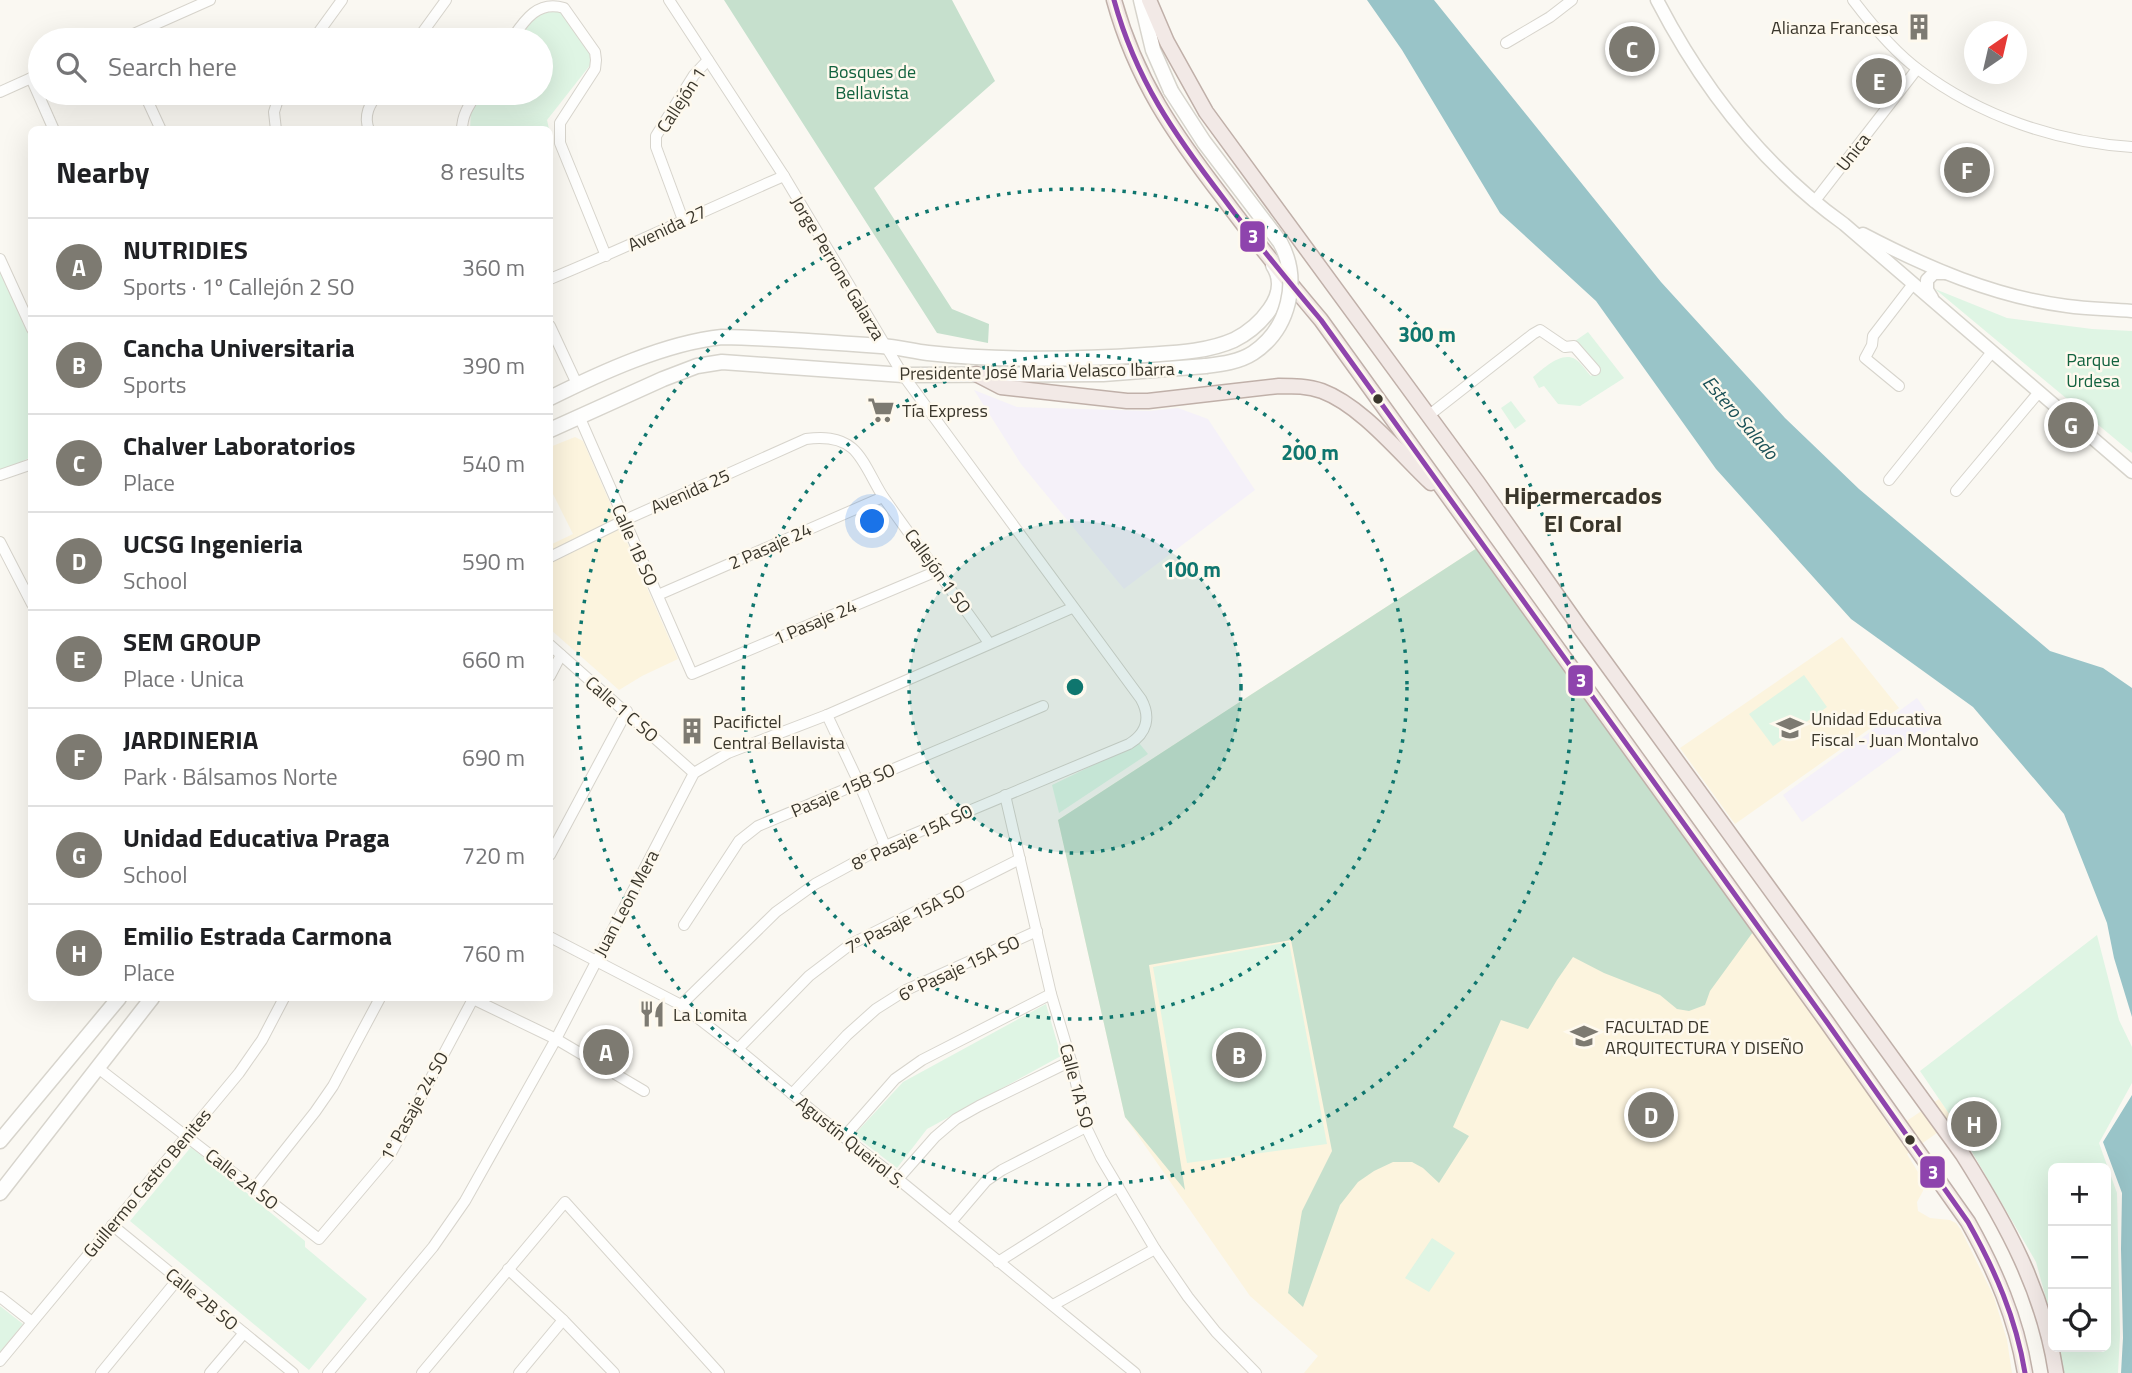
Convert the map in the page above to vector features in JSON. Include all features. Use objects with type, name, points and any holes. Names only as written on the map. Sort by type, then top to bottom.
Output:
[{"type":"main road","points":[[1114,0],[1135,60],[1163,117],[1185,149],[1321,320],[1842,1042],[1968,1222],[2005,1296],[2020,1345],[2025,1373]]},
{"type":"main road","name":"Presidente José Maria Velasco Ibarra","points":[[553,429],[697,366],[722,362],[903,375],[1103,374],[1206,366],[1252,354],[1267,341],[1290,297],[1292,276],[1286,253],[1204,142],[1171,91],[1153,50],[1141,0]]},
{"type":"main road","points":[[1149,0],[1172,52],[1206,113],[1478,483],[1831,976],[1963,1155],[2020,1253],[2042,1314],[2056,1373]]},
{"type":"main road","name":"Presidente José Maria Velasco Ibarra","points":[[553,396],[655,353],[696,340],[722,337],[885,346],[926,353],[1024,359],[1113,358],[1205,349],[1243,335],[1260,321],[1274,303],[1278,296],[1280,280],[1267,255]]},
{"type":"main road","points":[[976,374],[1001,387],[1127,401],[1279,386],[1312,388],[1337,398],[1369,423],[1456,506]]},
{"type":"main road","points":[[0,1141],[117,1001]]},
{"type":"main road","points":[[0,1194],[150,1001]]},
{"type":"street","points":[[147,28],[210,0]]},
{"type":"street","points":[[322,28],[342,0]]},
{"type":"street","points":[[426,28],[446,0]]},
{"type":"street","name":"Jorge Perrone Galarza","points":[[669,0],[783,176],[903,375],[1141,699]]},
{"type":"street","points":[[1506,43],[1550,17],[1572,0]]},
{"type":"street","points":[[1657,0],[1696,69],[1749,139],[1814,202],[1844,224],[2132,472]]},
{"type":"street","points":[[1853,0],[1890,44],[1917,69],[1982,108],[2016,123],[2065,137],[2104,145],[2132,147]]},
{"type":"street","points":[[519,28],[528,14],[537,7],[544,4],[558,5],[564,8],[596,52],[595,69],[560,123],[559,132],[560,143],[606,256]]},
{"type":"street","name":"Callejón 1","points":[[683,220],[656,147],[656,136],[694,75],[708,60]]},
{"type":"street","name":"Unica","points":[[1814,202],[1917,69]]},
{"type":"street","points":[[0,92],[28,80]]},
{"type":"street","points":[[46,105],[53,126]]},
{"type":"street","points":[[150,105],[159,126]]},
{"type":"street","points":[[276,126],[274,112],[277,105]]},
{"type":"street","points":[[368,126],[368,111],[371,105]]},
{"type":"street","points":[[462,126],[469,105]]},
{"type":"street","name":"Avenida 27","points":[[553,278],[783,176]]},
{"type":"street","points":[[1844,224],[1913,258],[2007,293],[2066,306],[2132,311]]},
{"type":"street","points":[[0,259],[28,320]]},
{"type":"street","points":[[1943,310],[1931,296],[1926,286],[1927,279],[1934,273],[1949,273]]},
{"type":"street","points":[[1899,386],[1865,358],[1872,345],[1873,335],[1913,284]]},
{"type":"street","points":[[1428,416],[1540,330],[1565,347],[1574,346],[1595,370]]},
{"type":"street","points":[[553,332],[577,384]]},
{"type":"street","points":[[1889,480],[1993,352]]},
{"type":"street","points":[[1956,491],[2039,392]]},
{"type":"street","name":"Calle 1B SO","points":[[579,416],[692,674]]},
{"type":"street","name":"Avenida 25","points":[[553,555],[806,439],[833,439]]},
{"type":"street","name":"Callejón 1 SO","points":[[833,439],[855,450],[883,497],[989,643]]},
{"type":"street","points":[[0,475],[28,465]]},
{"type":"street","name":"2 Pasaje 24","points":[[658,595],[883,497]]},
{"type":"street","points":[[0,541],[28,596]]},
{"type":"street","name":"1 Pasaje 24","points":[[692,674],[937,570]]},
{"type":"street","points":[[694,773],[728,753],[827,715],[1072,608]]},
{"type":"street","name":"Calle 1 C SO","points":[[553,648],[694,773]]},
{"type":"street","points":[[553,671],[561,656]]},
{"type":"street","name":"8º Pasaje 15A SO","points":[[681,1005],[776,912],[815,884],[885,846],[1137,740],[1147,721],[1141,699]]},
{"type":"street","name":"Pasaje 15B SO","points":[[684,925],[739,841],[758,826],[1042,706]]},
{"type":"street","points":[[553,849],[626,711]]},
{"type":"street","points":[[827,715],[885,846]]},
{"type":"street","name":"Juan Leon Mera","points":[[328,1373],[433,1247],[466,1201],[556,1039],[694,773]]},
{"type":"street","name":"Calle 1A SO","points":[[1005,795],[1051,994],[1086,1127],[1101,1158],[1155,1249],[1188,1297],[1216,1332],[1256,1373]]},
{"type":"street","name":"7º Pasaje 15A SO","points":[[738,1049],[809,976],[841,951],[1020,859]]},
{"type":"street","name":"6º Pasaje 15A SO","points":[[792,1094],[876,1009],[906,990],[1037,931]]},
{"type":"street","name":"Agustín Queirol S.","points":[[553,939],[681,1005],[1135,1373]]},
{"type":"street","points":[[844,1137],[895,1079],[922,1059],[1051,994]]},
{"type":"street","name":"Guillermo Castro Benites","points":[[0,1361],[239,1073],[255,1051],[282,1001]]},
{"type":"street","points":[[254,1189],[333,1086],[378,1001]]},
{"type":"street","name":"1º Pasaje 24 SO","points":[[319,1239],[390,1155],[470,1001]]},
{"type":"street","points":[[478,1001],[556,1039],[644,1091]]},
{"type":"street","points":[[898,1179],[935,1137],[956,1119],[1070,1061]]},
{"type":"street","name":"Calle 2A SO","points":[[99,1068],[319,1239]]},
{"type":"street","points":[[951,1222],[994,1175],[1086,1127]]},
{"type":"street","points":[[998,1262],[1118,1186]]},
{"type":"street","points":[[422,1373],[565,1202],[719,1373]]},
{"type":"street","name":"Calle 2B SO","points":[[112,1225],[293,1373]]},
{"type":"street","points":[[1053,1305],[1155,1249]]},
{"type":"street","points":[[508,1269],[563,1320],[612,1372]]},
{"type":"street","points":[[102,1373],[178,1279]]},
{"type":"street","points":[[0,1297],[32,1322]]},
{"type":"street","points":[[519,1373],[563,1320]]},
{"type":"street","points":[[210,1373],[244,1333]]},
{"type":"shaded area","points":[[974,390],[1017,407],[1149,411],[1178,408],[1208,419],[1255,490],[1124,589],[1021,464]]},
{"type":"shaded area","points":[[575,437],[583,441],[678,659],[619,690],[553,632],[553,544],[573,534],[553,494],[553,446]]},
{"type":"shaded area","points":[[1477,548],[1857,1076],[1892,1131],[1939,1099],[1954,1121],[1907,1154],[1924,1182],[1917,1202],[1918,1211],[1930,1218],[1950,1220],[1961,1230],[1994,1297],[2007,1340],[2012,1373],[1304,1373],[1318,1356],[1250,1296],[1125,1117],[1058,820]]},
{"type":"shaded area","name":"Unidad Educativa Fiscal - Juan Montalvo","points":[[1842,637],[1899,708],[1735,824],[1680,748]]},
{"type":"shaded area","points":[[1917,698],[1936,725],[1802,822],[1783,795]]},
{"type":"green space","name":"Bosques de Bellavista","points":[[724,0],[952,0],[995,81],[874,188],[952,309],[989,324],[988,343],[937,333]]},
{"type":"green space","points":[[546,8],[562,11],[591,53],[591,64],[547,120],[548,126],[470,126],[471,110],[474,105],[553,105],[553,28],[522,28],[529,17]]},
{"type":"green space","points":[[0,262],[28,325],[28,458],[0,472]]},
{"type":"green space","name":"Parque Urdesa","points":[[1935,289],[2007,318],[2092,329],[2132,331],[2132,453]]},
{"type":"green space","points":[[1588,332],[1624,378],[1580,406],[1558,404],[1544,386],[1539,388],[1533,377],[1552,362],[1564,357],[1575,359],[1591,376],[1597,370],[1575,341]]},
{"type":"green space","points":[[1511,401],[1526,421],[1515,429],[1501,408]]},
{"type":"green space","points":[[1477,548],[1753,932],[1710,991],[1705,1005],[1689,1011],[1677,1009],[1660,995],[1604,973],[1573,957],[1528,1029],[1501,1020],[1453,1127],[1469,1136],[1439,1183],[1412,1162],[1393,1162],[1358,1182],[1340,1205],[1303,1307],[1288,1293],[1302,1211],[1332,1151],[1291,940],[1149,965],[1185,1190],[1125,1117],[1058,820]]},
{"type":"green space","points":[[1804,675],[1827,707],[1773,746],[1749,714]]},
{"type":"green space","points":[[1139,743],[1148,754],[1059,813],[1052,785]]},
{"type":"green space","points":[[2097,935],[2119,1020],[2132,1047],[2132,1083],[2099,1143],[2106,1163],[2048,1163],[2048,1306],[2036,1262],[1954,1121],[1920,1071]]},
{"type":"green space","points":[[1289,942],[1327,1144],[1187,1163],[1153,967]]},
{"type":"green space","points":[[1046,1004],[1061,1056],[927,1129],[897,1168],[854,1135],[903,1082]]},
{"type":"green space","points":[[191,1147],[305,1241],[305,1247],[367,1299],[309,1370],[130,1221]]},
{"type":"green space","points":[[2111,1176],[2117,1193],[2120,1335],[2118,1373],[2063,1373],[2060,1352],[2111,1352]]},
{"type":"green space","points":[[1432,1238],[1455,1253],[1429,1292],[1405,1278]]},
{"type":"green space","points":[[0,1306],[23,1324],[0,1352]]},
{"type":"water","name":"Estero Salado","points":[[1367,0],[1434,0],[1661,282],[1785,418],[1859,489],[2050,651],[2103,668],[2132,688],[2132,1017],[2114,958],[2107,923],[2064,814],[1973,707],[1851,619],[1716,469],[1596,301],[1500,213],[1402,50]]},
{"type":"water","points":[[2132,1095],[2132,1373],[2121,1373],[2122,1193],[2103,1142]]},
{"type":"transit line","name":"3","points":[[1114,0],[1133,56],[1145,81],[1189,152],[1321,320],[1968,1222],[2003,1295],[2016,1333],[2025,1373]]},
{"type":"place","name":"Alianza Francesa","points":[[1919,27]]},
{"type":"place","name":"Chalver Laboratorios","points":[[1632,49]]},
{"type":"place","name":"SEM GROUP","points":[[1879,81]]},
{"type":"place","name":"JARDINERIA","points":[[1967,170]]},
{"type":"place","name":"Tía Express","points":[[881,410]]},
{"type":"place","name":"Unidad Educativa Praga","points":[[2071,425]]},
{"type":"place","name":"Unidad Educativa Fiscal - Juan Montalvo","points":[[1790,728]]},
{"type":"place","name":"Pacifictel Central Bellavista","points":[[692,731]]},
{"type":"place","name":"La Lomita","points":[[652,1014]]},
{"type":"place","name":"FACULTAD DE ARQUITECTURA Y DISEÑO","points":[[1584,1036]]},
{"type":"place","name":"NUTRIDIES","points":[[606,1052]]},
{"type":"place","name":"Cancha Universitaria","points":[[1239,1055]]},
{"type":"place","name":"UCSG Ingenieria","points":[[1651,1115]]},
{"type":"place","name":"Emilio Estrada Carmona","points":[[1974,1124]]},
{"type":"district","name":"Hipermercados El Coral","points":[[1583,509]]}]
